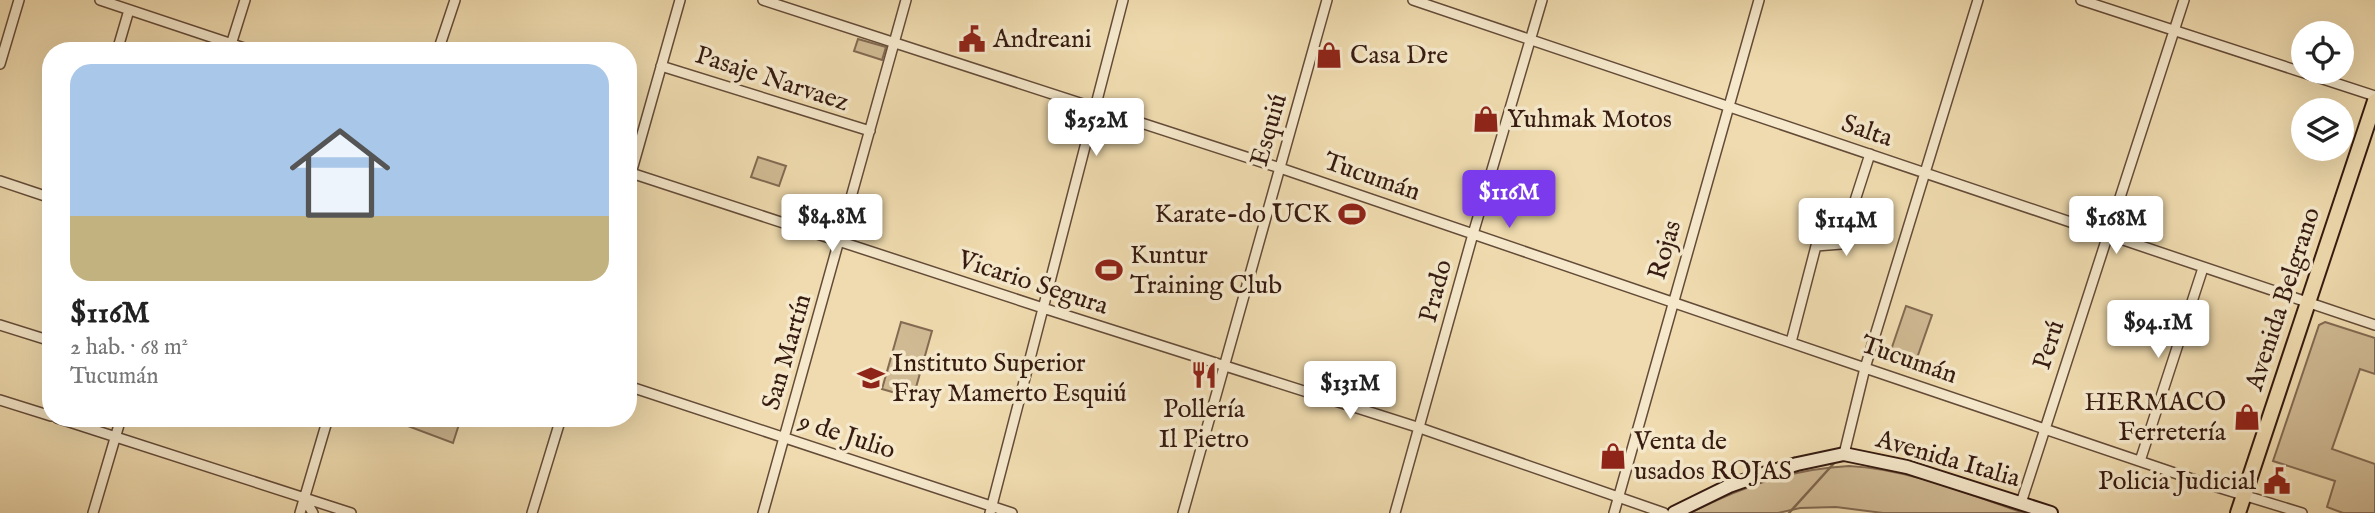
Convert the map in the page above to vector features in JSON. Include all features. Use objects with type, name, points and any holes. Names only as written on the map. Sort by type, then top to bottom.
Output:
[{"type":"main road","name":"Avenida Belgrano","points":[[2238,513],[2375,98]]},
{"type":"main road","name":"Avenida Italia","points":[[1674,513],[1729,486],[1763,474],[1844,454],[1906,467],[2051,513]]},
{"type":"street","points":[[0,64],[19,0]]},
{"type":"street","points":[[100,0],[216,42]]},
{"type":"street","points":[[231,42],[244,0]]},
{"type":"street","points":[[441,42],[455,0]]},
{"type":"street","points":[[637,148],[680,0]]},
{"type":"street","name":"Tucumán","points":[[763,0],[1280,168],[2140,461],[2302,513]]},
{"type":"street","name":"San Martín","points":[[763,513],[906,0]]},
{"type":"street","points":[[991,510],[1123,0]]},
{"type":"street","name":"Esquiú","points":[[1183,513],[1327,0]]},
{"type":"street","name":"Salta","points":[[1413,0],[2375,325]]},
{"type":"street","name":"Prado","points":[[1395,513],[1542,0]]},
{"type":"street","name":"Rojas","points":[[1614,513],[1759,0]]},
{"type":"street","points":[[1844,454],[1865,368],[1978,0]]},
{"type":"street","points":[[2081,0],[2375,98]]},
{"type":"street","name":"Perú","points":[[2021,503],[2184,0]]},
{"type":"street","points":[[120,42],[130,10]]},
{"type":"street","name":"Pasaje Narvaez","points":[[661,66],[870,131]]},
{"type":"street","points":[[1791,342],[1816,246],[1841,244],[1870,154]]},
{"type":"street","name":"Vicario Segura","points":[[637,174],[1042,308],[1420,428],[1664,513]]},
{"type":"street","points":[[0,181],[42,195]]},
{"type":"street","points":[[2140,461],[2203,268]]},
{"type":"street","points":[[0,325],[42,338]]},
{"type":"street","name":"9 de Julio","points":[[637,389],[785,437],[991,510],[1012,513]]},
{"type":"street","points":[[0,400],[42,413]]},
{"type":"street","points":[[85,427],[351,513]]},
{"type":"street","points":[[93,513],[119,427]]},
{"type":"street","points":[[300,513],[325,427]]},
{"type":"street","points":[[532,513],[558,427]]},
{"type":"street","points":[[304,498],[313,513]]},
{"type":"shaded area","points":[[858,39],[886,47],[882,60],[854,51]]},
{"type":"shaded area","points":[[758,157],[786,166],[779,186],[751,177]]},
{"type":"shaded area","points":[[1906,306],[1932,315],[1917,358],[1891,350]]},
{"type":"shaded area","points":[[901,322],[932,331],[913,398],[882,389]]},
{"type":"shaded area","points":[[2325,322],[2375,338],[2375,374],[2360,369],[2332,449],[2375,464],[2375,513],[2343,513],[2327,507],[2335,481],[2273,461],[2319,325]]},
{"type":"shaded area","points":[[410,427],[458,427],[453,443]]},
{"type":"shaded area","points":[[1849,466],[1916,477],[2024,513],[1883,513],[1836,507],[1800,508],[1778,513],[1690,513],[1729,495],[1787,475]]},
{"type":"waterway","points":[[1789,513],[1836,461]]},
{"type":"place","name":"Andreani","points":[[972,39]]},
{"type":"place","name":"Casa Dre","points":[[1329,55]]},
{"type":"place","name":"Yuhmak Motos","points":[[1486,119]]},
{"type":"place","name":"Karate-do UCK","points":[[1352,214]]},
{"type":"place","name":"Kuntur Training Club","points":[[1109,270]]},
{"type":"place","name":"Pollería Il Pietro","points":[[1204,375]]},
{"type":"place","name":"Instituto Superior Fray Mamerto Esquiú","points":[[871,378]]},
{"type":"place","name":"HERMACO Ferretería","points":[[2247,417]]},
{"type":"place","name":"Venta de usados ROJAS","points":[[1613,456]]},
{"type":"place","name":"Policia Judicial","points":[[2277,481]]}]
